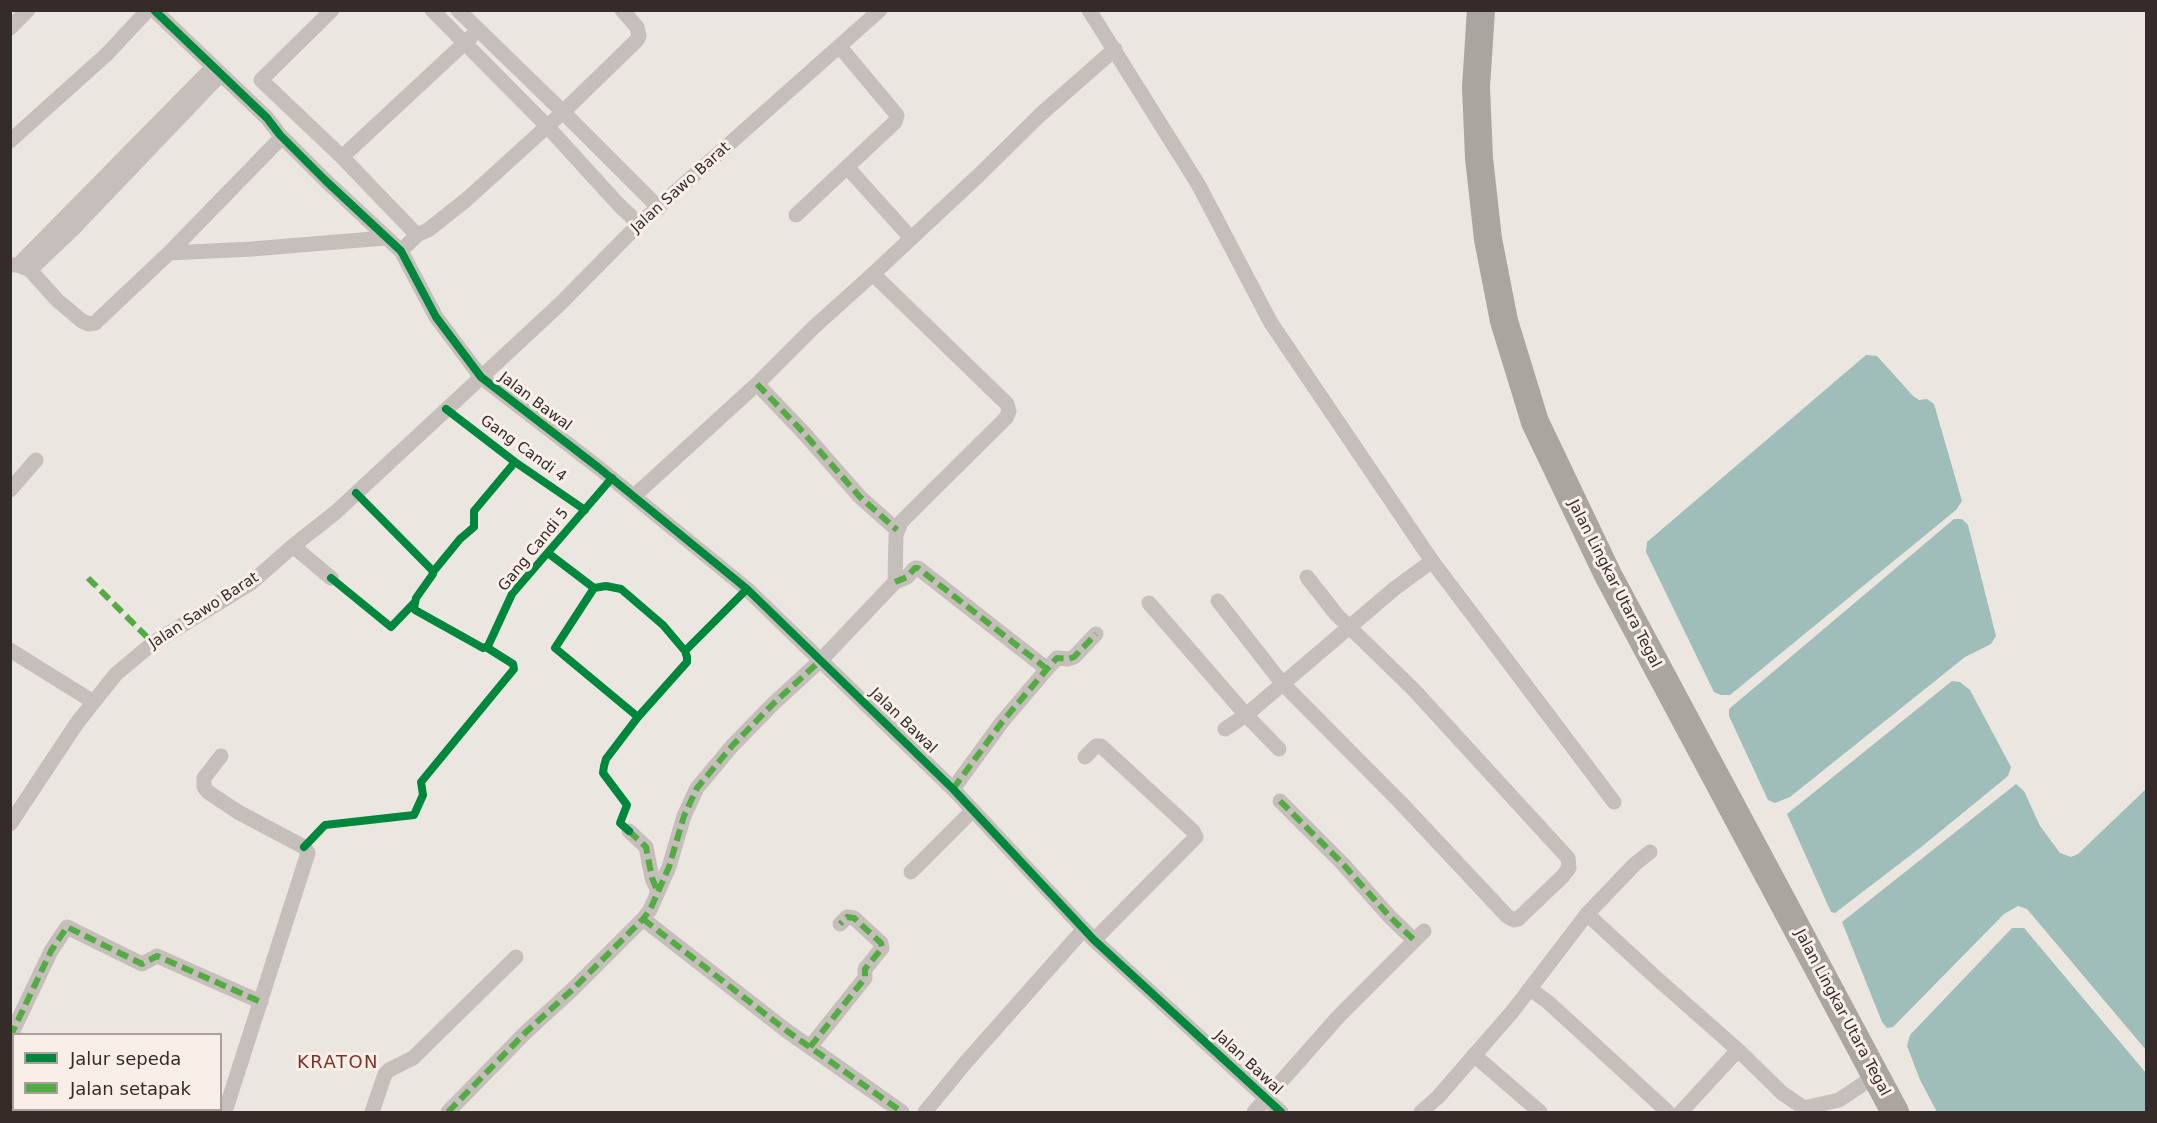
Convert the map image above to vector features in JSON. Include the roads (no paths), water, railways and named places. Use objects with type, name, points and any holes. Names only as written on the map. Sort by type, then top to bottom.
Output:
[{"type":"highway","name":"Jalan Lingkar Utara Tegal","points":[[1481,10],[1476,87],[1479,158],[1488,240],[1504,321],[1535,422],[1608,575],[1894,1113]]},
{"type":"street","points":[[10,28],[28,10]]},
{"type":"street","points":[[10,141],[107,54],[148,10]]},
{"type":"street","points":[[154,10],[267,118],[282,137],[385,238]]},
{"type":"street","points":[[332,10],[261,81],[342,158],[409,242]]},
{"type":"street","points":[[432,10],[547,126],[639,224]]},
{"type":"street","points":[[458,10],[658,208]]},
{"type":"street","points":[[169,253],[385,238],[409,242],[466,200],[563,112],[637,40],[637,27],[622,10]]},
{"type":"street","name":"Jalan Sawo Barat","points":[[10,824],[92,701],[116,674],[153,643],[251,583],[336,512],[560,304],[639,224],[880,10]]},
{"type":"street","points":[[1089,10],[1198,184],[1271,323],[1432,561],[1614,802]]},
{"type":"street","points":[[342,158],[478,31]]},
{"type":"street","points":[[796,215],[895,122],[897,115],[840,47]]},
{"type":"street","points":[[642,489],[757,384],[814,327],[912,238],[1041,114],[1114,49]]},
{"type":"street","points":[[216,71],[74,228],[19,267],[82,321],[88,324],[95,323],[169,253],[282,137]]},
{"type":"street","points":[[847,167],[912,238]]},
{"type":"street","name":"Jalan Bawal","points":[[409,242],[436,317],[483,375],[642,489],[953,789],[1089,935],[1272,1092],[1281,1113]]},
{"type":"street","points":[[873,274],[1007,404],[1009,411],[1006,418],[901,522],[897,530],[894,582]]},
{"type":"street","points":[[757,384],[860,497],[897,530]]},
{"type":"street","points":[[10,490],[36,460]]},
{"type":"street","points":[[293,546],[331,578]]},
{"type":"street","points":[[1225,729],[1246,715],[1394,589],[1432,561]]},
{"type":"street","points":[[448,1113],[525,1034],[643,920],[656,887],[669,867],[684,816],[697,788],[732,746],[774,703],[826,666],[894,582],[907,577],[915,568],[921,570],[1047,669]]},
{"type":"street","points":[[1218,601],[1282,683],[1401,802],[1507,916],[1514,920],[1523,915],[1563,876],[1569,868],[1568,858],[1414,690],[1328,604],[1307,577]]},
{"type":"street","points":[[1149,603],[1246,715],[1279,749]]},
{"type":"street","points":[[953,789],[1002,722],[1057,658],[1074,657],[1096,634]]},
{"type":"street","points":[[10,650],[92,701]]},
{"type":"street","points":[[925,1113],[966,1062],[1089,935],[1113,919],[1196,837],[1193,831],[1101,746],[1096,746],[1085,757]]},
{"type":"street","points":[[221,756],[204,778],[204,787],[208,792],[238,812],[303,847],[308,853],[225,1113]]},
{"type":"street","points":[[1254,1113],[1290,1069],[1339,1016],[1419,935],[1390,917],[1341,862],[1281,801]]},
{"type":"street","points":[[911,872],[973,810]]},
{"type":"street","points":[[628,831],[646,847],[656,887]]},
{"type":"street","points":[[1421,1113],[1474,1055],[1530,988],[1587,914],[1635,864],[1650,852]]},
{"type":"street","points":[[1587,914],[1738,1050],[1782,1093],[1804,1108],[1839,1100],[1875,1076]]},
{"type":"street","points":[[810,1047],[865,978],[865,969],[882,948],[881,943],[854,918],[846,917],[840,924]]},
{"type":"street","points":[[643,920],[810,1047],[902,1113]]},
{"type":"street","points":[[10,1037],[51,951],[67,927],[142,964],[157,956],[261,1002]]},
{"type":"street","points":[[372,1113],[388,1070],[417,1054],[516,957]]},
{"type":"street","points":[[1530,988],[1668,1113]]},
{"type":"street","points":[[1681,1113],[1738,1050]]},
{"type":"street","points":[[1474,1055],[1540,1113]]},
{"type":"water","points":[[1866,355],[1877,356],[1913,396],[1919,400],[1927,399],[1934,404],[1962,501],[1956,510],[1730,695],[1714,692],[1646,552],[1647,542]]},
{"type":"water","points":[[1954,519],[1962,519],[1968,525],[1996,636],[1991,644],[1965,657],[1790,797],[1775,803],[1768,800],[1729,716],[1729,709]]},
{"type":"water","points":[[1952,681],[1960,682],[1970,690],[2011,767],[2008,776],[1920,848],[1835,913],[1831,912],[1787,814]]},
{"type":"water","points":[[2016,784],[2024,791],[2040,826],[2060,853],[2071,857],[2078,854],[2146,789],[2146,1050],[2027,909],[2018,906],[2004,914],[1893,1027],[1887,1028],[1882,1022],[1842,922]]},
{"type":"water","points":[[2012,928],[2024,928],[2146,1073],[2146,1112],[1937,1112],[1920,1080],[1907,1046],[1910,1035]]},
{"type":"district","name":"KRATON","points":[[338,1063]]}]
